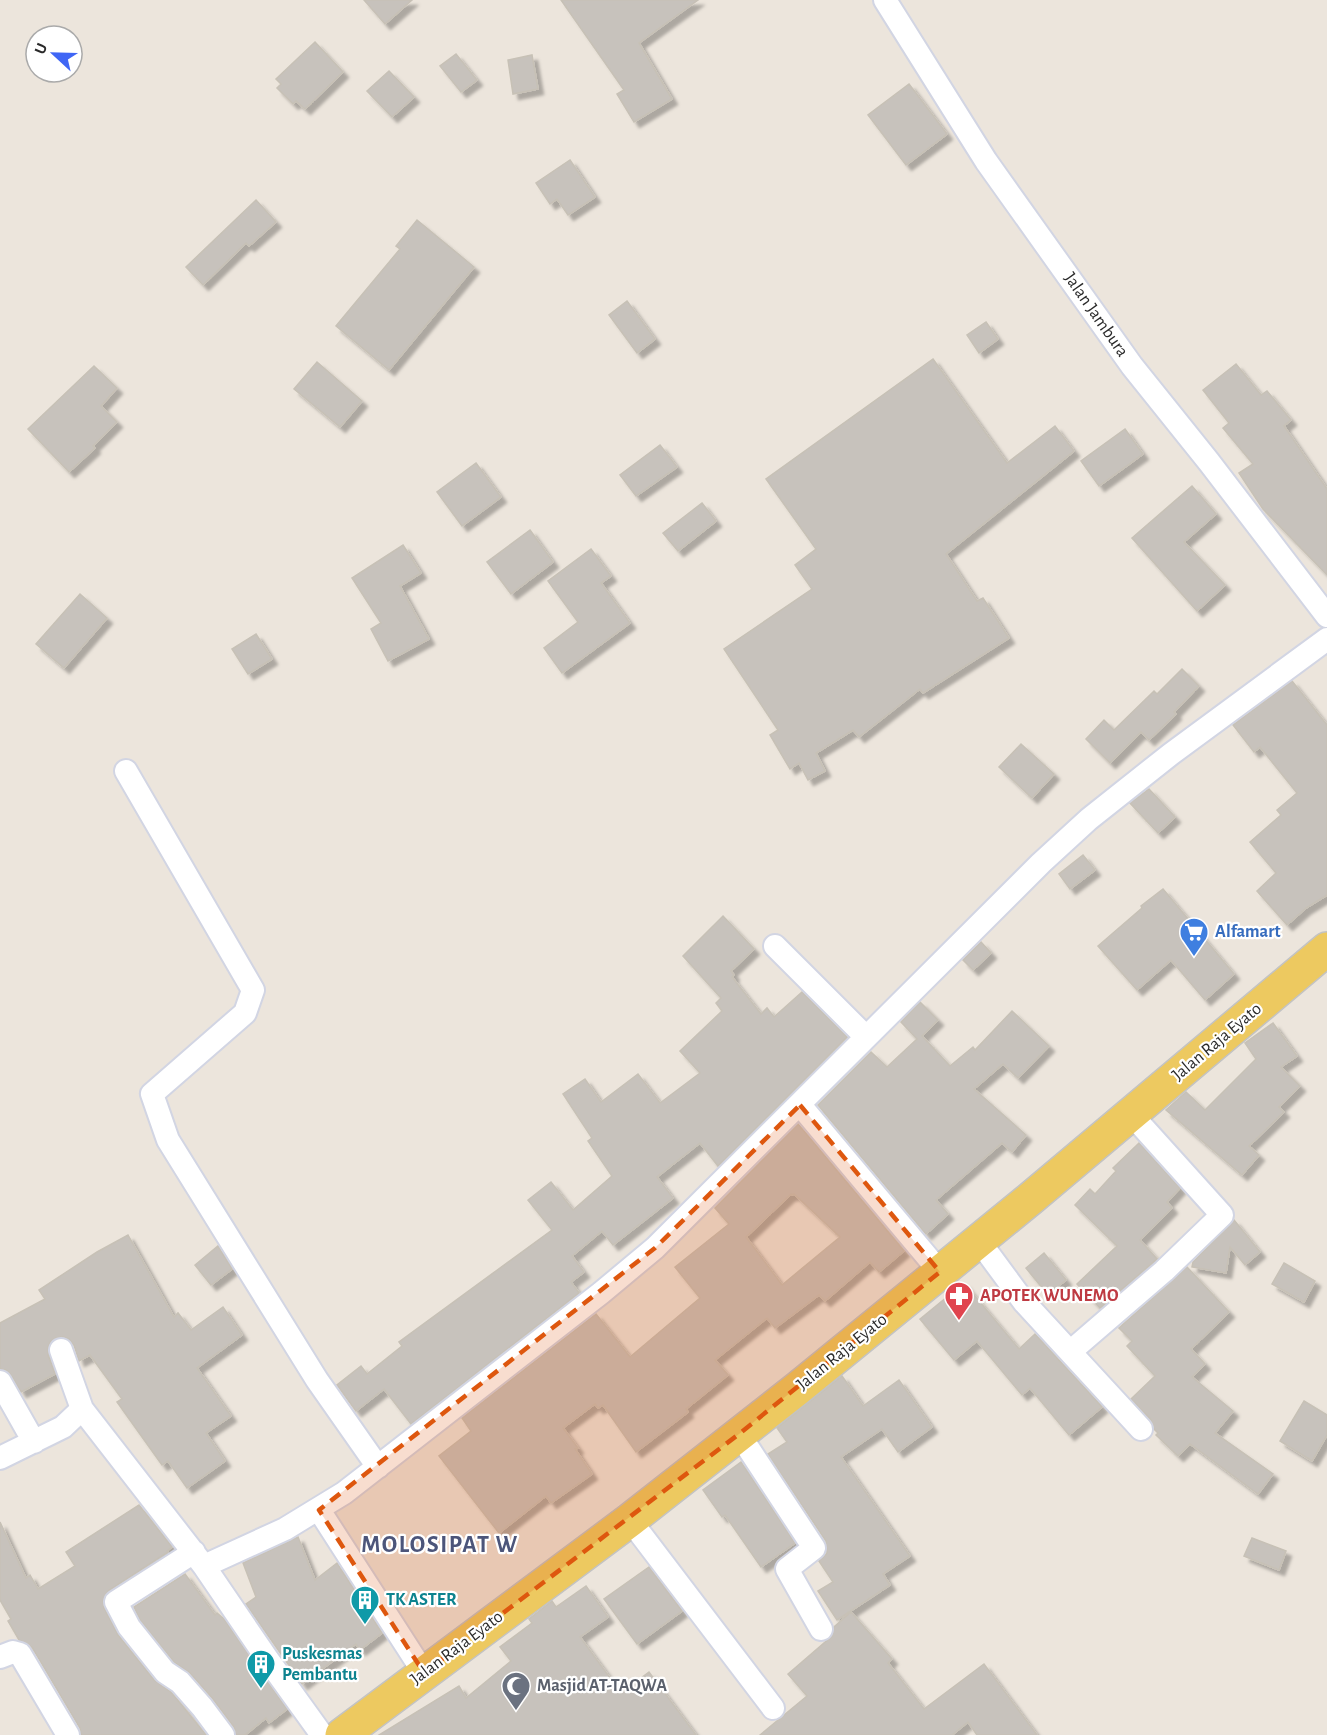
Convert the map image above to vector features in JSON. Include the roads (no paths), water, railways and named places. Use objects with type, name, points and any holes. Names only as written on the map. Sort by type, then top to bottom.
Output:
[{"type":"main road","name":"Jalan Raja Eyato","points":[[342,1735],[630,1520],[738,1434],[979,1241],[1327,949]]},
{"type":"street","name":"Jalan Jambura","points":[[885,0],[986,161],[1132,366],[1327,616]]},
{"type":"street","points":[[223,1735],[180,1682],[165,1672],[129,1627],[116,1602],[199,1559],[285,1529],[319,1510],[378,1467],[601,1293],[655,1248],[1089,819],[1171,754],[1327,639]]},
{"type":"street","points":[[126,771],[253,990],[244,1013],[152,1094],[168,1140],[317,1380],[378,1467]]},
{"type":"street","points":[[775,946],[866,1037]]},
{"type":"street","points":[[800,1104],[940,1272]]},
{"type":"street","points":[[1071,1351],[1164,1271],[1222,1215],[1131,1114]]},
{"type":"street","points":[[979,1241],[1024,1302],[1141,1428]]},
{"type":"street","points":[[61,1350],[82,1409],[199,1559],[322,1735]]},
{"type":"street","points":[[0,1382],[34,1442]]},
{"type":"street","points":[[0,1458],[63,1427],[82,1409]]},
{"type":"street","points":[[738,1434],[814,1548],[787,1569],[821,1629]]},
{"type":"street","points":[[319,1510],[424,1673]]},
{"type":"street","points":[[630,1520],[773,1708]]},
{"type":"street","points":[[0,1657],[13,1652],[20,1654],[68,1735]]},
{"type":"place","name":"Alfamart","points":[[1194,958]]},
{"type":"place","name":"APOTEK WUNEMO","points":[[959,1322]]},
{"type":"place","name":"TK ASTER","points":[[365,1626]]},
{"type":"place","name":"Puskesmas Pembantu","points":[[261,1690]]},
{"type":"place","name":"Masjid AT-TAQWA","points":[[516,1712]]},
{"type":"district","name":"MOLOSIPAT W","points":[[440,1545]]}]
